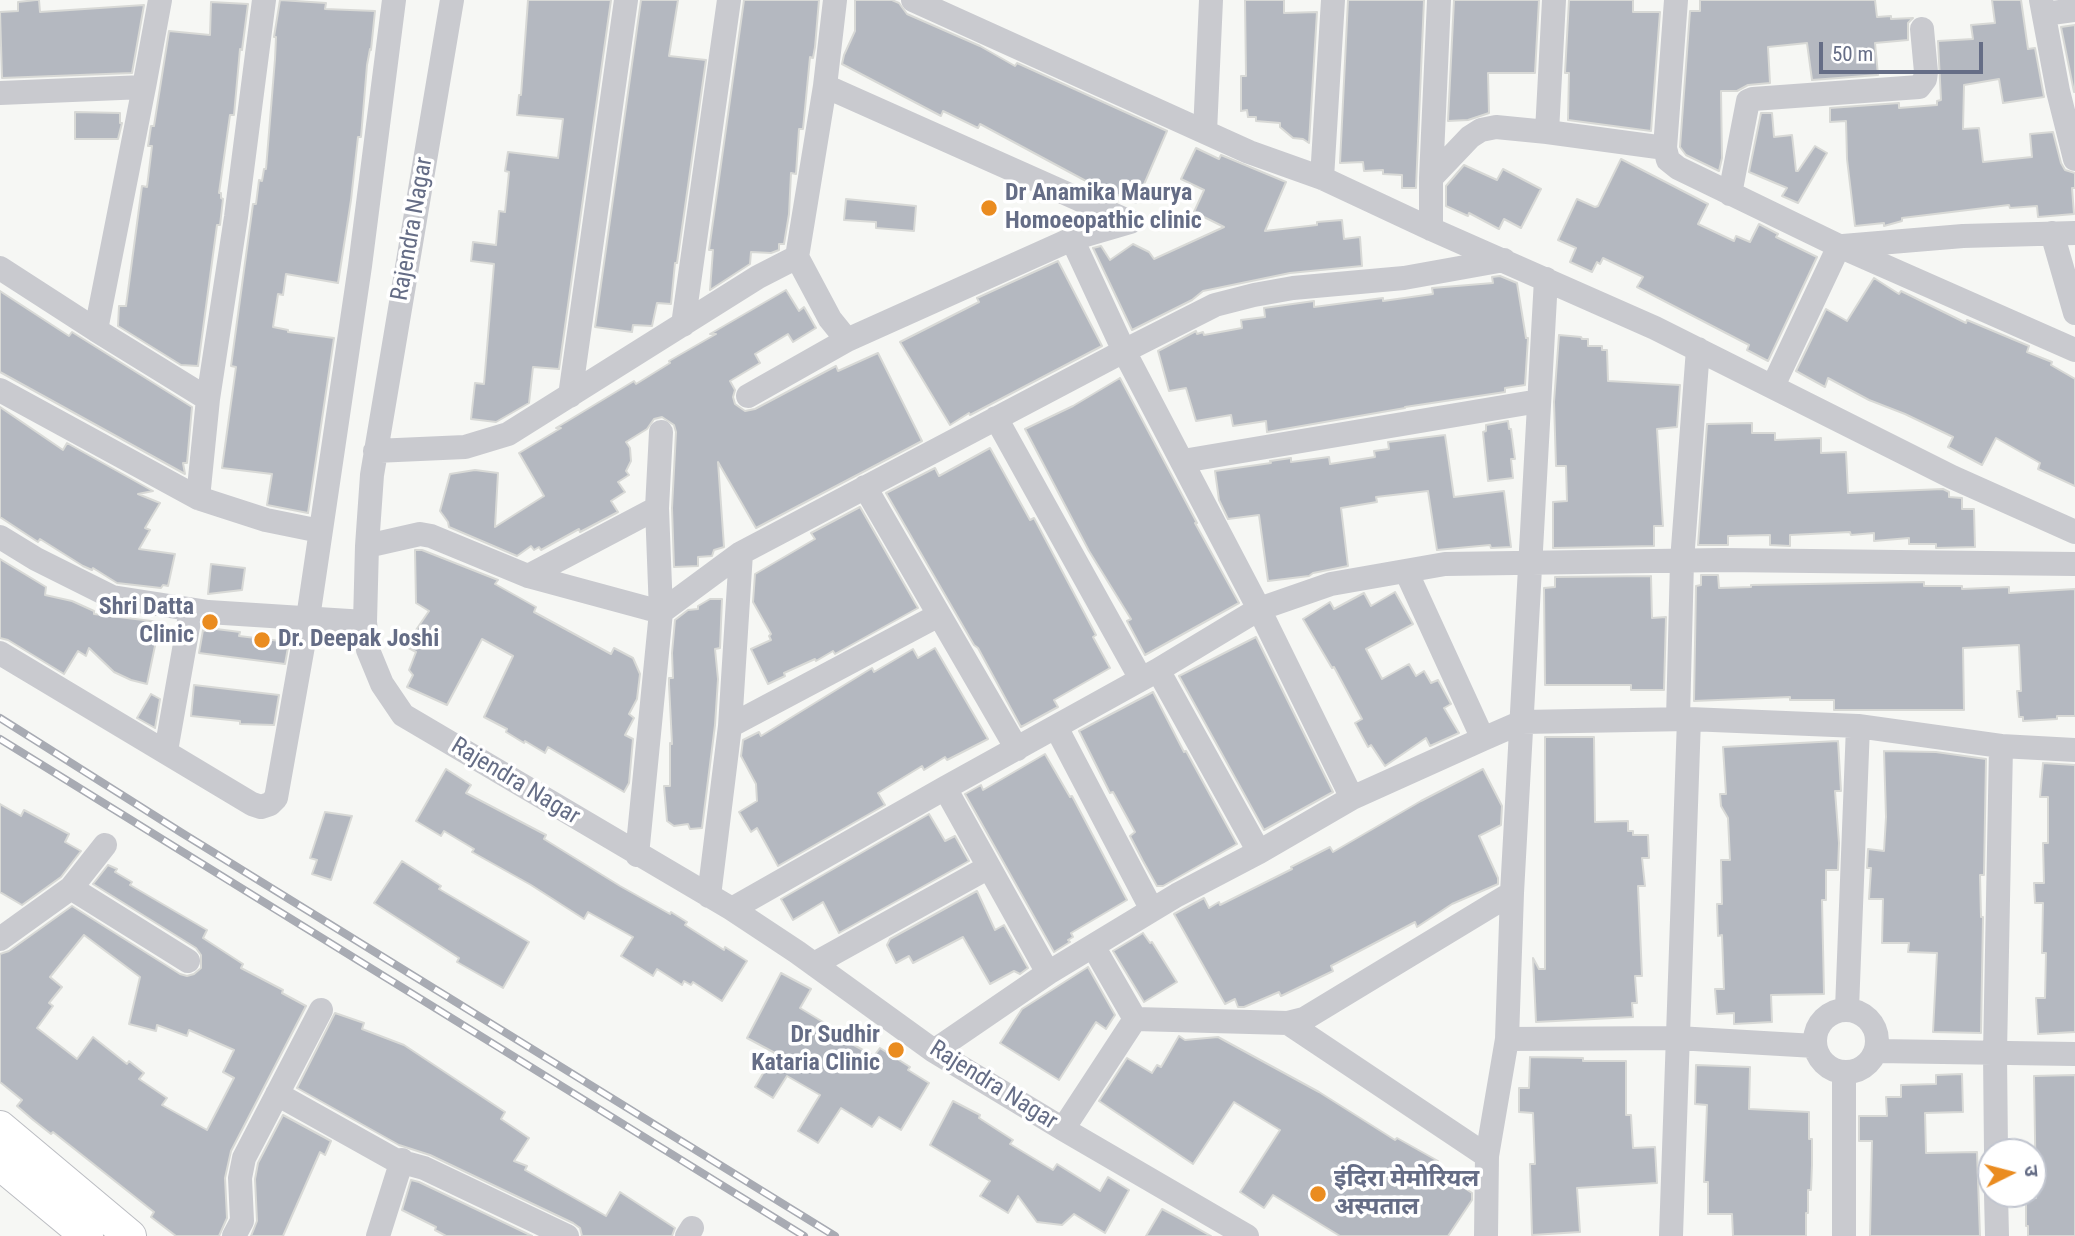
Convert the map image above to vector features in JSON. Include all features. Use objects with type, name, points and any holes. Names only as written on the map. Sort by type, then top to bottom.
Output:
[{"type":"main road","points":[[0,1127],[130,1236]]},
{"type":"main road","points":[[0,1164],[87,1236]]},
{"type":"street","points":[[96,330],[160,0]]},
{"type":"street","points":[[198,498],[208,399],[236,217],[264,0]]},
{"type":"street","points":[[0,653],[252,804],[261,807],[276,798],[308,618],[360,266],[394,0]]},
{"type":"street","name":"Rajendra Nagar","points":[[452,0],[375,451],[367,546],[365,622],[368,650],[382,684],[403,715],[732,909],[814,964],[934,1051],[1247,1236]]},
{"type":"street","points":[[570,396],[626,0]]},
{"type":"street","points":[[683,325],[729,0]]},
{"type":"street","points":[[835,0],[825,86],[797,257],[830,319],[847,340]]},
{"type":"street","points":[[913,0],[1249,152],[1322,178],[1546,279],[1698,349],[1952,477],[2075,532]]},
{"type":"street","points":[[1205,132],[1211,0]]},
{"type":"street","points":[[1322,178],[1333,0]]},
{"type":"street","points":[[1431,229],[1439,0]]},
{"type":"street","points":[[1547,132],[1554,0]]},
{"type":"street","points":[[1676,0],[1665,148],[1668,160],[1678,168],[1839,246],[2075,350]]},
{"type":"street","points":[[2075,10],[2042,7],[2070,124],[2075,159]]},
{"type":"street","points":[[1730,194],[1748,102],[1753,99],[1919,87],[1926,72],[1923,29]]},
{"type":"street","points":[[748,396],[847,340],[1072,239],[1130,222],[825,86]]},
{"type":"street","points":[[0,93],[144,87]]},
{"type":"street","points":[[1431,178],[1470,137],[1481,130],[1496,127],[1665,148]]},
{"type":"street","points":[[1839,246],[1963,236],[2064,233],[2075,313]]},
{"type":"street","points":[[1072,239],[1124,351],[1259,609],[1352,798]]},
{"type":"street","points":[[1773,386],[1839,246]]},
{"type":"street","points":[[375,451],[465,447],[508,434],[758,277],[797,257]]},
{"type":"street","points":[[661,612],[741,553],[1215,304],[1293,288],[1404,278],[1504,260]]},
{"type":"street","points":[[0,268],[208,399]]},
{"type":"street","points":[[1486,1236],[1487,1156],[1507,1039],[1512,893],[1546,279]]},
{"type":"street","points":[[1671,1236],[1684,719],[1682,561],[1698,349]]},
{"type":"street","points":[[0,390],[198,498],[266,520],[320,531]]},
{"type":"street","points":[[1182,461],[1539,401]]},
{"type":"street","points":[[996,418],[1259,852]]},
{"type":"street","points":[[637,855],[661,612],[657,508],[661,432]]},
{"type":"street","points":[[864,487],[1017,749]]},
{"type":"street","points":[[528,576],[657,508]]},
{"type":"street","points":[[367,546],[420,534],[431,536],[528,576],[661,612]]},
{"type":"street","points":[[0,537],[36,559],[112,597],[191,610],[365,622]]},
{"type":"street","points":[[709,896],[730,726],[741,553]]},
{"type":"street","points":[[732,909],[1150,674],[1259,609],[1331,584],[1445,564],[1682,561],[2075,564]]},
{"type":"street","points":[[1406,571],[1483,739]]},
{"type":"street","points":[[166,751],[191,610]]},
{"type":"street","points":[[730,726],[939,615]]},
{"type":"street","points":[[934,1051],[1048,973],[1152,910],[1352,798],[1521,722],[1684,719],[1858,726],[2001,746],[2075,750]]},
{"type":"street","points":[[1847,1009],[1858,726]]},
{"type":"street","points":[[1056,727],[1152,910]]},
{"type":"street","points":[[1996,1138],[2001,746]]},
{"type":"street","points":[[945,788],[1048,973]]},
{"type":"street","points":[[0,939],[71,888],[105,845]]},
{"type":"street","points":[[814,964],[989,867]]},
{"type":"street","points":[[71,888],[188,961]]},
{"type":"street","points":[[1135,1020],[1288,1023],[1304,1019],[1512,893]]},
{"type":"street","points":[[1093,946],[1135,1020]]},
{"type":"street","points":[[1847,1009],[1858,1011],[1867,1017],[1878,1036],[1877,1051],[1867,1064],[1844,1072],[1833,1071],[1824,1065],[1815,1046],[1819,1024],[1826,1016],[1847,1009]]},
{"type":"street","points":[[234,1236],[242,1221],[241,1168],[321,1010]]},
{"type":"street","points":[[1063,1129],[1135,1020]]},
{"type":"street","points":[[1288,1023],[1487,1156]]},
{"type":"street","points":[[1507,1039],[1677,1038],[1815,1046]]},
{"type":"street","points":[[1877,1051],[2075,1054]]},
{"type":"street","points":[[1844,1072],[1844,1236]]},
{"type":"street","points":[[277,1094],[395,1160],[402,1160],[567,1236]]},
{"type":"street","points":[[378,1236],[402,1160]]},
{"type":"street","points":[[1996,1208],[1997,1236]]},
{"type":"building","points":[[39,0],[40,12],[144,5],[132,73],[2,78],[0,12],[18,11],[18,2]]},
{"type":"building","points":[[280,0],[326,3],[325,9],[375,11],[361,137],[358,137],[338,283],[286,274],[283,295],[278,294],[273,327],[288,332],[334,338],[308,513],[267,505],[272,474],[222,468],[236,367],[231,366],[253,204],[256,204],[259,180],[262,181],[266,169],[275,59],[274,37]]},
{"type":"building","points":[[528,0],[611,0],[559,369],[533,367],[529,403],[496,422],[471,419],[475,383],[484,384],[494,264],[471,261],[473,242],[496,245],[499,211],[505,212],[508,152],[558,158],[563,119],[517,115]]},
{"type":"building","points":[[641,0],[678,0],[669,56],[706,60],[671,304],[657,303],[652,326],[633,325],[632,332],[595,327]]},
{"type":"building","points":[[744,0],[819,0],[815,47],[813,58],[810,57],[803,129],[799,129],[796,174],[791,173],[784,244],[779,244],[779,250],[771,253],[751,252],[750,264],[710,290],[713,250],[709,250]]},
{"type":"building","points":[[855,0],[892,0],[899,3],[907,14],[980,46],[1015,66],[1017,63],[1167,131],[1136,203],[1086,181],[980,124],[978,128],[943,111],[941,116],[842,64],[855,31]]},
{"type":"building","points":[[1245,0],[1284,0],[1284,13],[1317,12],[1309,143],[1293,138],[1280,127],[1280,123],[1256,121],[1256,117],[1248,117],[1247,110],[1241,111],[1241,76],[1246,76]]},
{"type":"building","points":[[1348,0],[1424,0],[1416,188],[1402,188],[1402,175],[1383,174],[1383,170],[1364,171],[1363,162],[1340,163]]},
{"type":"building","points":[[1454,0],[1539,0],[1535,73],[1488,73],[1489,113],[1468,120],[1448,121]]},
{"type":"building","points":[[1569,0],[1633,0],[1633,12],[1660,12],[1651,131],[1568,120],[1569,73],[1565,73]]},
{"type":"building","points":[[1700,0],[1875,0],[1877,17],[1913,18],[1908,23],[1908,40],[1875,43],[1878,75],[1812,80],[1807,43],[1768,47],[1770,83],[1748,85],[1737,91],[1721,91],[1722,158],[1719,171],[1686,155],[1680,147],[1690,11],[1700,11]]},
{"type":"building","points":[[1992,0],[2021,0],[2028,49],[2035,48],[2044,97],[2003,103],[1999,79],[1964,85],[1963,129],[1979,128],[1983,162],[2032,157],[2030,134],[2053,132],[2061,163],[2065,170],[2075,173],[2075,188],[2072,188],[2074,214],[2038,217],[2037,206],[2010,208],[2009,205],[1902,218],[1902,221],[1884,226],[1884,223],[1855,226],[1847,159],[1846,121],[1830,122],[1830,108],[1899,103],[1899,108],[1937,105],[1937,101],[1941,100],[1938,41],[1973,39],[1971,25],[1995,23]]},
{"type":"building","points":[[211,2],[248,4],[242,50],[240,49],[234,115],[230,115],[219,193],[223,199],[220,225],[217,225],[198,366],[181,365],[118,326],[119,306],[126,306],[142,186],[147,187],[152,146],[148,146],[151,126],[154,126],[169,31],[210,35]]},
{"type":"building","points":[[2075,25],[2075,92],[2074,92],[2061,27]]},
{"type":"building","points":[[75,112],[120,113],[122,123],[118,139],[75,139]]},
{"type":"building","points":[[1761,113],[1772,113],[1774,137],[1792,135],[1796,171],[1815,146],[1827,153],[1798,203],[1782,196],[1787,188],[1749,172]]},
{"type":"building","points":[[1196,148],[1219,159],[1221,155],[1286,182],[1265,231],[1342,220],[1344,239],[1360,237],[1362,266],[1290,273],[1203,291],[1192,300],[1132,330],[1093,248],[1101,246],[1110,260],[1133,244],[1149,252],[1154,259],[1224,227],[1194,212],[1204,190],[1181,179]]},
{"type":"building","points":[[1621,159],[1708,204],[1698,224],[1734,241],[1736,236],[1750,242],[1759,224],[1778,234],[1776,237],[1817,257],[1768,361],[1747,350],[1749,345],[1637,287],[1643,277],[1603,258],[1600,264],[1597,262],[1592,272],[1570,262],[1576,248],[1558,240],[1577,199],[1598,206]]},
{"type":"building","points":[[1464,165],[1497,180],[1503,169],[1541,189],[1521,228],[1504,219],[1499,229],[1469,213],[1468,216],[1446,206],[1446,186]]},
{"type":"building","points":[[846,199],[916,206],[914,231],[876,228],[876,222],[844,220]]},
{"type":"building","points":[[1058,261],[1102,346],[950,425],[900,342],[979,302],[977,298]]},
{"type":"building","points":[[1500,276],[1517,283],[1528,338],[1525,385],[1505,388],[1505,392],[1267,432],[1266,421],[1233,426],[1231,415],[1196,421],[1186,388],[1169,391],[1158,351],[1196,331],[1197,334],[1203,332],[1204,335],[1242,328],[1241,320],[1265,317],[1264,308],[1314,301],[1314,307],[1383,298],[1383,301],[1433,294],[1432,288],[1493,283],[1492,277]]},
{"type":"building","points":[[1874,278],[1899,294],[1901,291],[1966,323],[1967,320],[2029,346],[2027,352],[2052,362],[2051,365],[2075,379],[2075,486],[2038,469],[2040,463],[1996,438],[1982,465],[1948,447],[1953,437],[1869,400],[1828,378],[1825,387],[1796,371],[1826,309],[1847,321]]},
{"type":"building","points":[[786,290],[799,311],[804,307],[816,328],[793,342],[788,334],[755,354],[760,363],[730,381],[735,390],[735,404],[745,411],[755,409],[836,366],[838,371],[878,353],[922,441],[756,528],[718,462],[724,547],[714,550],[712,556],[698,557],[698,566],[674,567],[672,508],[676,432],[674,425],[662,417],[654,419],[647,429],[626,442],[630,448],[631,461],[626,471],[629,475],[618,482],[625,492],[611,501],[618,512],[580,532],[579,529],[541,550],[539,547],[534,550],[531,546],[517,556],[449,527],[440,511],[450,474],[475,470],[498,473],[495,527],[544,496],[519,453]]},
{"type":"building","points":[[0,291],[69,336],[72,332],[192,407],[187,463],[183,463],[185,474],[0,372]]},
{"type":"building","points":[[1559,335],[1588,339],[1588,346],[1602,346],[1602,350],[1607,350],[1608,381],[1680,385],[1677,427],[1657,429],[1663,526],[1654,526],[1654,546],[1553,548],[1553,502],[1567,501],[1566,466],[1556,466],[1554,402]]},
{"type":"building","points":[[1120,378],[1239,603],[1145,655],[1127,621],[1131,619],[1089,551],[1025,429],[1073,406]]},
{"type":"building","points":[[0,407],[63,450],[67,443],[153,491],[138,494],[160,503],[145,528],[150,530],[139,549],[175,554],[168,586],[163,585],[161,588],[117,583],[93,568],[92,570],[83,566],[40,539],[38,542],[0,517]]},
{"type":"building","points":[[1508,421],[1515,459],[1511,459],[1513,478],[1488,481],[1483,432],[1486,431],[1486,425]]},
{"type":"building","points":[[1752,423],[1752,433],[1775,433],[1775,440],[1821,438],[1821,453],[1846,452],[1848,493],[1943,489],[1949,492],[1949,497],[1962,498],[1962,509],[1974,509],[1975,547],[1936,548],[1936,544],[1909,544],[1909,538],[1874,541],[1874,533],[1851,535],[1850,532],[1790,535],[1790,546],[1770,545],[1770,535],[1728,536],[1728,545],[1698,545],[1707,424]]},
{"type":"building","points":[[1445,435],[1454,497],[1504,491],[1511,547],[1491,548],[1490,545],[1437,550],[1428,491],[1376,497],[1377,502],[1341,508],[1348,566],[1309,576],[1268,581],[1259,515],[1228,519],[1219,500],[1215,471],[1291,458],[1291,462],[1329,457],[1330,464],[1375,457],[1374,451],[1389,449],[1388,442]]},
{"type":"building","points":[[990,448],[1030,520],[1034,518],[1096,635],[1093,637],[1110,668],[1054,700],[1058,707],[1021,727],[978,648],[886,493],[935,468],[939,476]]},
{"type":"building","points":[[860,507],[918,608],[835,654],[833,651],[816,661],[815,659],[784,673],[785,676],[768,684],[751,649],[771,640],[771,634],[753,602],[755,574],[815,539],[811,533]]},
{"type":"building","points":[[415,550],[422,550],[498,580],[495,584],[536,607],[534,612],[611,654],[614,648],[633,658],[640,674],[637,699],[629,714],[634,718],[625,735],[633,739],[629,783],[624,792],[548,747],[545,753],[525,741],[524,743],[506,732],[507,729],[484,717],[513,656],[482,639],[447,705],[407,687],[413,675],[409,670],[416,652],[405,646],[429,611],[416,603]]},
{"type":"building","points":[[0,559],[46,587],[45,595],[72,601],[94,611],[94,614],[160,622],[147,684],[114,672],[89,648],[86,656],[78,651],[64,674],[8,640],[0,638]]},
{"type":"building","points":[[211,564],[245,568],[242,590],[208,594]]},
{"type":"building","points":[[1701,575],[1718,575],[1719,588],[1924,582],[1924,586],[1962,586],[1962,589],[2009,587],[2009,593],[2075,589],[2075,716],[2023,721],[2023,717],[2019,717],[2019,645],[1963,648],[1964,710],[1834,710],[1834,700],[1790,700],[1790,697],[1694,701],[1696,586],[1701,585]]},
{"type":"building","points":[[1651,576],[1652,618],[1666,617],[1664,690],[1631,690],[1631,685],[1545,685],[1544,588],[1555,587],[1555,577]]},
{"type":"building","points":[[1395,592],[1413,624],[1366,649],[1382,679],[1409,664],[1416,676],[1424,671],[1431,683],[1438,680],[1451,704],[1444,708],[1459,733],[1430,746],[1426,738],[1385,766],[1371,745],[1368,747],[1355,723],[1362,719],[1334,667],[1332,668],[1303,619],[1330,602],[1334,609],[1364,593],[1371,606]]},
{"type":"building","points":[[710,599],[722,599],[720,648],[715,649],[718,679],[715,725],[702,828],[690,829],[688,824],[674,826],[667,821],[664,786],[670,786],[670,743],[672,744],[669,678],[673,678],[675,620],[688,610],[698,609],[698,606]]},
{"type":"building","points":[[208,628],[240,632],[239,636],[289,642],[285,664],[199,653],[203,630],[207,631]]},
{"type":"building","points":[[1256,637],[1333,792],[1264,830],[1179,676]]},
{"type":"building","points":[[935,648],[988,739],[947,760],[945,757],[924,770],[922,766],[878,793],[885,805],[778,866],[757,828],[751,832],[739,812],[757,801],[756,784],[741,756],[743,740],[759,732],[761,736],[872,668],[874,672],[913,649],[918,658]]},
{"type":"building","points":[[194,685],[279,695],[274,725],[240,724],[240,721],[191,716]]},
{"type":"building","points":[[1153,692],[1237,844],[1163,886],[1157,886],[1143,861],[1130,836],[1135,832],[1113,792],[1110,793],[1079,731]]},
{"type":"building","points":[[151,694],[160,699],[155,728],[137,718]]},
{"type":"building","points":[[1545,737],[1594,737],[1595,822],[1628,821],[1628,831],[1633,831],[1633,835],[1648,835],[1649,858],[1642,858],[1645,886],[1638,886],[1642,976],[1635,976],[1637,1003],[1632,1003],[1633,1017],[1536,1022],[1533,958],[1539,969],[1545,969]]},
{"type":"building","points":[[1838,741],[1841,791],[1835,791],[1838,870],[1826,870],[1826,900],[1822,900],[1824,994],[1771,995],[1772,1022],[1734,1024],[1734,1013],[1717,1014],[1715,989],[1724,989],[1722,935],[1718,936],[1717,904],[1722,904],[1721,860],[1730,860],[1728,818],[1721,806],[1720,794],[1726,794],[1723,747]]},
{"type":"building","points":[[1884,751],[1936,752],[1986,759],[1984,875],[1980,875],[1983,917],[1981,1033],[1933,1032],[1937,953],[1908,952],[1909,943],[1882,943],[1883,899],[1869,899],[1871,868],[1867,868],[1868,849],[1884,851]]},
{"type":"building","points":[[1045,754],[1070,797],[1072,796],[1127,900],[1071,933],[1073,937],[1068,940],[1070,942],[1054,952],[965,794],[981,785],[983,790]]},
{"type":"building","points":[[2043,763],[2075,765],[2075,1032],[2038,1034],[2036,998],[2045,998],[2046,953],[2042,953],[2043,903],[2035,903],[2034,883],[2044,883],[2043,843],[2048,843],[2048,797],[2040,797]]},
{"type":"building","points":[[446,769],[471,785],[466,793],[546,835],[544,839],[620,886],[670,914],[671,912],[687,922],[685,925],[747,961],[722,1001],[693,982],[691,985],[684,981],[682,985],[657,969],[653,976],[621,956],[633,937],[588,912],[584,919],[472,852],[474,849],[444,831],[441,836],[416,821]]},
{"type":"building","points":[[1483,769],[1502,806],[1501,825],[1479,836],[1498,878],[1498,884],[1452,904],[1417,927],[1415,922],[1331,966],[1333,971],[1281,996],[1279,992],[1244,1007],[1238,1007],[1235,999],[1225,1004],[1174,914],[1204,898],[1209,908],[1219,902],[1220,905],[1330,847],[1333,852]]},
{"type":"building","points":[[0,804],[21,816],[24,810],[69,834],[65,842],[81,851],[61,877],[22,905],[0,892]]},
{"type":"building","points":[[325,812],[352,816],[331,880],[312,874],[317,860],[310,858]]},
{"type":"building","points":[[929,814],[945,841],[955,836],[969,861],[839,933],[823,902],[793,920],[781,899]]},
{"type":"building","points":[[402,861],[441,886],[439,889],[529,942],[503,988],[457,962],[459,958],[374,903]]},
{"type":"building","points":[[108,865],[117,869],[115,872],[132,882],[130,885],[207,930],[203,938],[243,964],[241,968],[283,990],[282,993],[306,1006],[231,1151],[225,1178],[227,1218],[219,1236],[176,1236],[151,1217],[154,1212],[17,1106],[22,1100],[0,1082],[0,954],[9,951],[72,906],[180,974],[194,974],[201,968],[201,955],[196,948],[93,884]],"holes":[[[84,935],[140,977],[129,1024],[156,1031],[157,1025],[187,1036],[189,1030],[234,1050],[223,1072],[234,1078],[207,1130],[162,1105],[167,1098],[139,1079],[144,1073],[129,1061],[127,1064],[93,1037],[77,1059],[37,1028],[53,1006],[49,1003],[62,987],[50,977]]]},
{"type":"building","points":[[977,891],[995,930],[1004,925],[1028,968],[1020,974],[1014,971],[990,984],[963,937],[913,963],[909,956],[896,963],[887,945],[890,939]]},
{"type":"building","points":[[1143,933],[1150,943],[1152,942],[1177,982],[1144,1002],[1113,951]]},
{"type":"building","points":[[1088,967],[1115,1015],[1106,1029],[1096,1022],[1059,1080],[1000,1043],[1022,1009]]},
{"type":"building","points":[[781,973],[811,989],[800,1008],[841,1033],[839,1037],[874,1056],[880,1048],[929,1083],[901,1130],[879,1117],[872,1127],[841,1108],[818,1143],[798,1131],[820,1095],[787,1076],[773,1098],[755,1087],[775,1053],[747,1038]]},
{"type":"building","points":[[335,1013],[364,1023],[362,1029],[404,1045],[505,1112],[501,1119],[529,1138],[514,1161],[527,1166],[525,1170],[606,1216],[620,1192],[675,1228],[672,1236],[582,1236],[580,1228],[573,1223],[430,1155],[399,1145],[297,1088]]},
{"type":"building","points":[[1179,1036],[1185,1040],[1218,1037],[1319,1092],[1395,1140],[1397,1138],[1438,1161],[1434,1167],[1472,1193],[1472,1200],[1448,1236],[1340,1236],[1273,1195],[1264,1208],[1240,1192],[1280,1130],[1234,1102],[1193,1164],[1099,1101],[1127,1058],[1152,1073],[1157,1065],[1161,1067]]},
{"type":"building","points":[[1530,1057],[1626,1061],[1626,1115],[1631,1115],[1633,1148],[1655,1147],[1657,1183],[1577,1188],[1580,1232],[1532,1235],[1530,1164],[1535,1164],[1533,1113],[1519,1112],[1519,1088],[1529,1088]]},
{"type":"building","points":[[1696,1065],[1750,1067],[1749,1109],[1809,1112],[1812,1165],[1806,1236],[1733,1236],[1732,1214],[1708,1214],[1708,1182],[1704,1182],[1707,1105],[1695,1104]]},
{"type":"building","points":[[1962,1074],[1963,1112],[1925,1113],[1926,1153],[1977,1152],[1980,1236],[1870,1236],[1872,1141],[1859,1141],[1859,1116],[1887,1116],[1886,1097],[1901,1097],[1901,1085],[1936,1084],[1936,1075]]},
{"type":"building","points":[[2075,1075],[2075,1236],[2028,1236],[2026,1208],[2047,1208],[2047,1138],[2035,1138],[2034,1076]]},
{"type":"building","points":[[953,1101],[980,1115],[979,1118],[1013,1140],[1010,1144],[1053,1170],[1057,1164],[1100,1191],[1108,1177],[1129,1190],[1105,1233],[1074,1214],[1062,1225],[1037,1222],[1018,1196],[1008,1213],[980,1196],[990,1181],[930,1145]]},
{"type":"building","points":[[283,1115],[331,1141],[325,1155],[320,1152],[283,1236],[251,1236],[257,1221],[255,1179],[258,1163]]},
{"type":"building","points":[[411,1180],[532,1236],[446,1236],[435,1230],[436,1227],[402,1210]]},
{"type":"building","points":[[1162,1209],[1177,1217],[1211,1236],[1146,1236]]},
{"type":"railway","points":[[0,718],[835,1236]]},
{"type":"railway","points":[[0,739],[804,1236]]},
{"type":"place","name":"Dr Anamika Maurya Homoeopathic clinic","points":[[989,208]]},
{"type":"place","name":"Shri Datta Clinic","points":[[210,622]]},
{"type":"place","name":"Dr. Deepak Joshi","points":[[262,640]]},
{"type":"place","name":"Dr Sudhir Kataria Clinic","points":[[896,1050]]},
{"type":"place","name":"इंदिरा मेमोरियल अस्पताल","points":[[1318,1194]]}]
